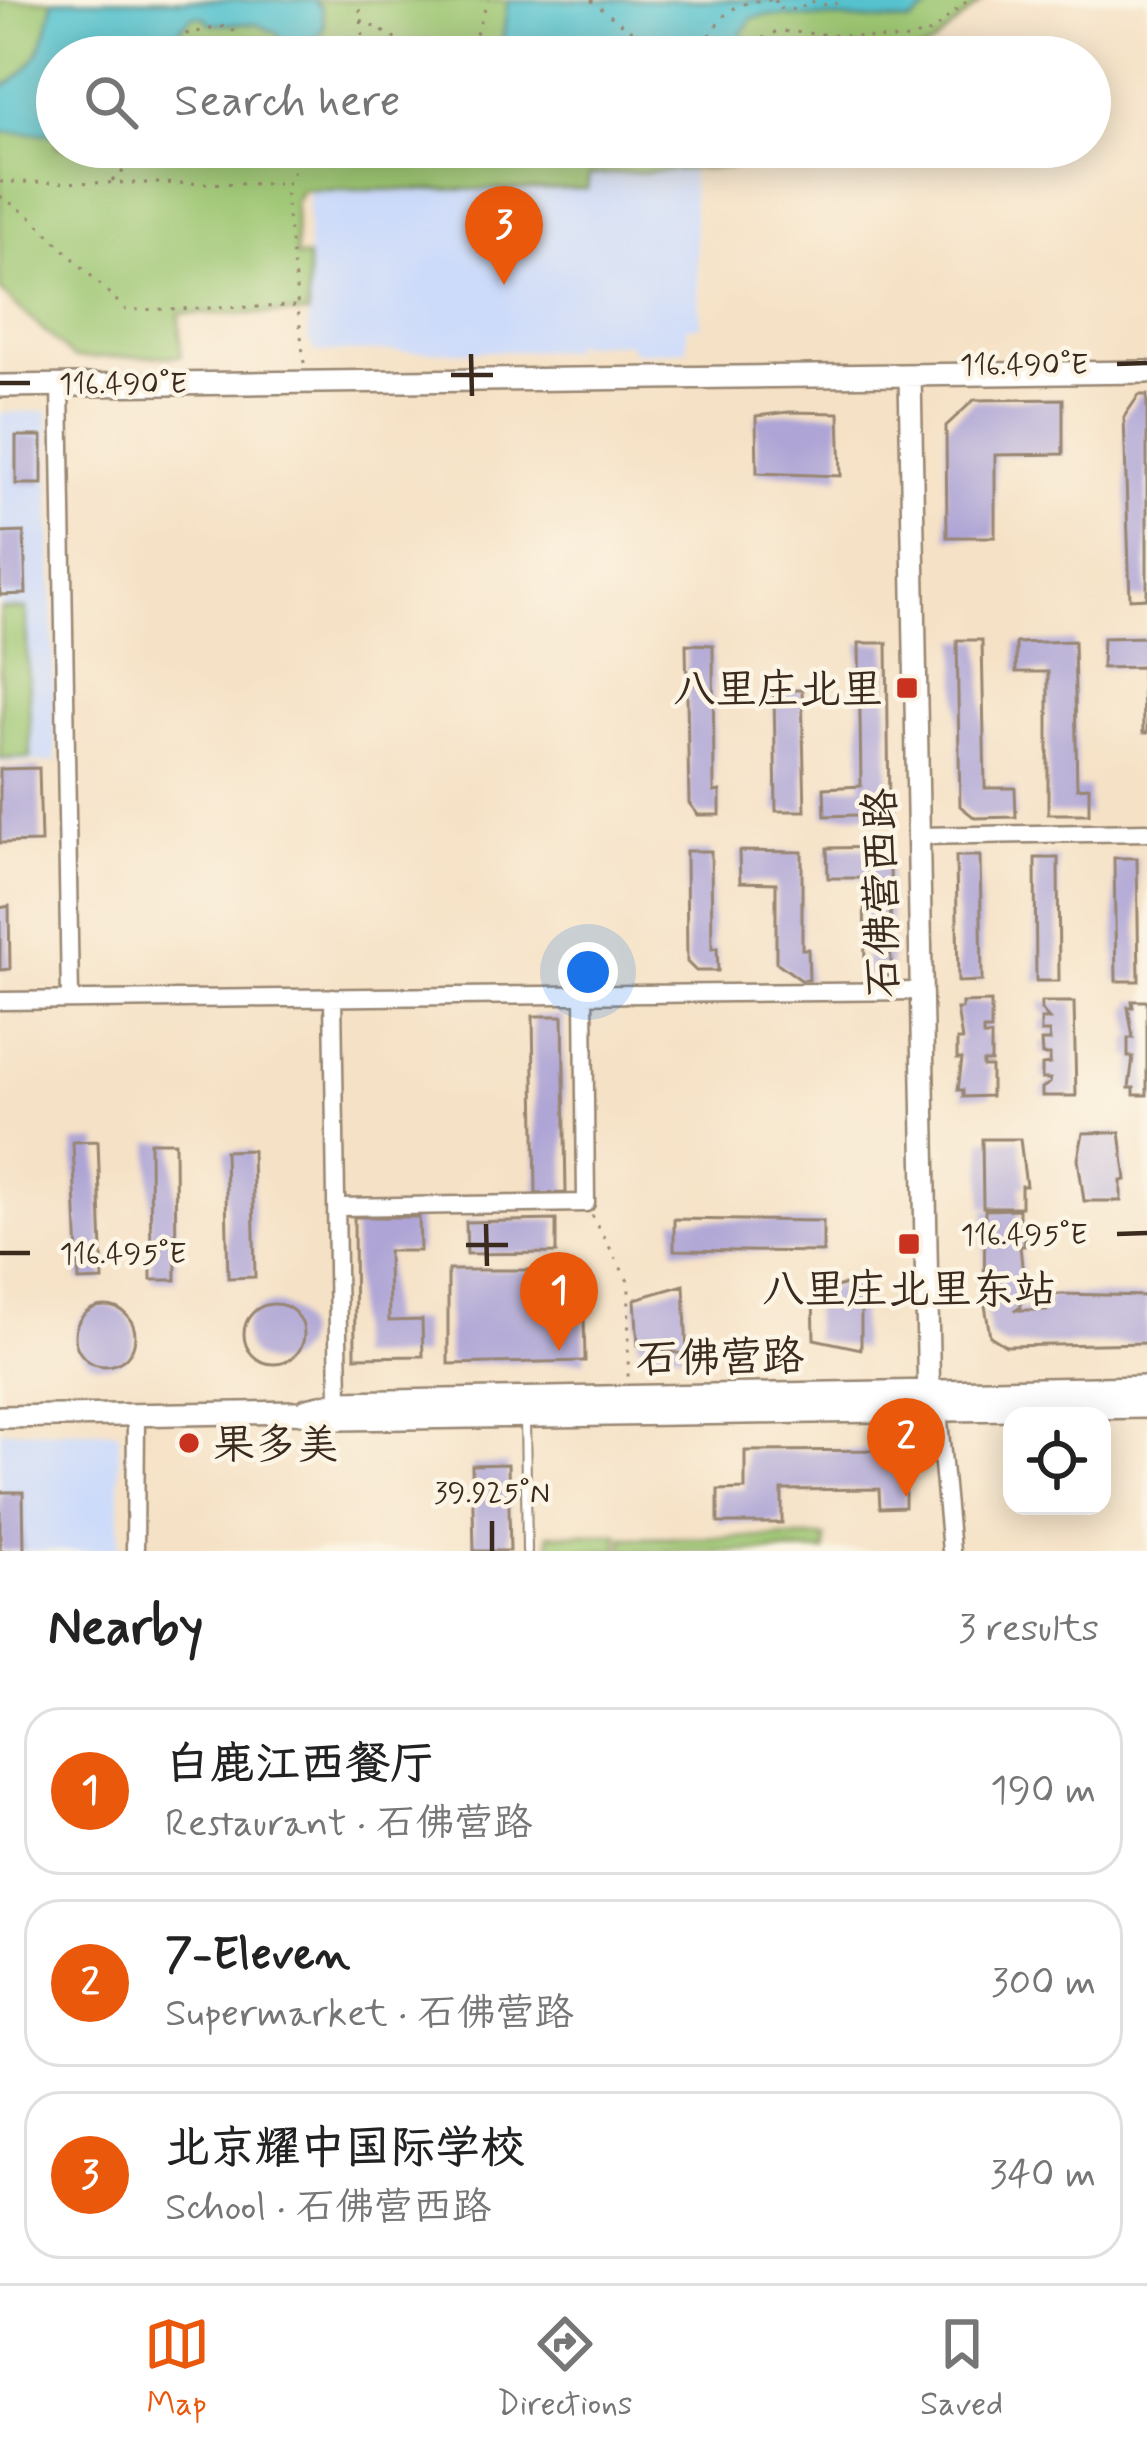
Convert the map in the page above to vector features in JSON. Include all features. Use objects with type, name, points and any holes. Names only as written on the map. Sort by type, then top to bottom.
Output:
[{"type":"street","points":[[0,386],[1147,372]]},
{"type":"street","name":"石佛营西路","points":[[910,375],[932,1404]]},
{"type":"street","points":[[60,385],[70,998]]},
{"type":"street","points":[[918,836],[1147,832]]},
{"type":"street","points":[[0,1001],[921,992]]},
{"type":"street","points":[[339,1207],[586,1203],[584,995]]},
{"type":"street","points":[[333,997],[339,1402]]},
{"type":"street","name":"石佛营路","points":[[0,1417],[295,1412],[340,1419],[525,1416],[932,1404],[1147,1388]]},
{"type":"street","name":"石佛营路","points":[[295,1412],[339,1402],[628,1396],[1147,1407]]},
{"type":"street","points":[[932,1404],[952,1551]]},
{"type":"street","points":[[135,1551],[136,1416]]},
{"type":"lane","points":[[525,1416],[527,1551]]},
{"type":"path","points":[[359,0],[363,36]]},
{"type":"path","points":[[475,36],[488,0]]},
{"type":"path","points":[[591,0],[636,36]]},
{"type":"path","points":[[707,36],[718,20],[747,0],[774,0],[775,8],[799,10],[810,1],[830,6],[843,0]]},
{"type":"path","points":[[917,36],[932,32],[967,0]]},
{"type":"path","points":[[362,20],[392,36]]},
{"type":"path","points":[[184,36],[226,26],[239,36]]},
{"type":"path","points":[[767,36],[778,31],[847,36]]},
{"type":"path","points":[[110,182],[126,168]]},
{"type":"path","points":[[296,168],[288,184],[306,382]]},
{"type":"path","points":[[0,182],[288,184]]},
{"type":"path","points":[[0,196],[30,216],[126,310],[298,306]]},
{"type":"path","points":[[586,1203],[629,1282],[628,1396]]},
{"type":"shaded area","points":[[691,169],[701,326],[687,327],[687,350],[633,352],[630,343],[571,344],[570,351],[317,352],[308,341],[308,190],[586,189],[588,175]]},
{"type":"shaded area","points":[[48,411],[56,762],[0,763],[0,413]]},
{"type":"shaded area","points":[[0,1430],[119,1431],[119,1551],[0,1551]]},
{"type":"green space","points":[[0,0],[983,0],[943,36],[36,36],[36,168],[720,168],[589,175],[587,189],[302,190],[295,202],[296,257],[308,257],[308,314],[179,314],[181,356],[74,358],[0,290]]},
{"type":"green space","points":[[0,609],[26,609],[31,758],[0,759]]},
{"type":"green space","points":[[549,1534],[618,1534],[618,1551],[549,1551]]},
{"type":"green space","points":[[825,1537],[825,1551],[623,1551],[623,1538]]},
{"type":"water","points":[[53,0],[314,0],[322,9],[324,28],[318,36],[278,36],[256,24],[210,24],[204,17],[193,16],[178,36],[44,36]]},
{"type":"water","points":[[508,0],[941,0],[911,22],[767,15],[752,18],[740,36],[503,36]]},
{"type":"water","points":[[36,54],[36,133],[0,132],[0,88]]},
{"type":"building","points":[[1139,395],[1147,395],[1147,598],[1130,599],[1124,417]]},
{"type":"building","points":[[1063,399],[1063,454],[995,455],[995,537],[947,537],[946,426],[974,400]]},
{"type":"building","points":[[839,413],[841,476],[757,473],[756,416]]},
{"type":"building","points":[[16,436],[42,436],[42,484],[16,484]]},
{"type":"building","points":[[24,532],[26,594],[0,595],[0,533]]},
{"type":"building","points":[[1147,637],[1147,733],[1143,733],[1142,667],[1102,668],[1103,638]]},
{"type":"building","points":[[957,640],[982,640],[985,788],[1015,788],[1016,817],[975,818],[960,806]]},
{"type":"building","points":[[1074,641],[1077,788],[1089,787],[1089,814],[1048,814],[1048,672],[1016,672],[1016,643]]},
{"type":"building","points":[[859,643],[887,643],[889,814],[825,816],[824,788],[861,786]]},
{"type":"building","points":[[686,644],[713,645],[714,792],[720,791],[720,815],[698,815],[689,803]]},
{"type":"building","points":[[774,690],[802,690],[805,811],[776,811]]},
{"type":"building","points":[[39,768],[41,842],[0,843],[0,769]]},
{"type":"building","points":[[890,847],[891,976],[865,976],[864,878],[828,878],[827,848]]},
{"type":"building","points":[[686,851],[711,851],[712,949],[717,948],[718,971],[696,971],[687,962]]},
{"type":"building","points":[[739,851],[802,852],[802,949],[808,949],[809,980],[801,980],[776,962],[776,883],[740,882]]},
{"type":"building","points":[[956,856],[980,856],[982,981],[958,982]]},
{"type":"building","points":[[1035,858],[1058,858],[1059,981],[1036,981]]},
{"type":"building","points":[[1114,858],[1137,858],[1139,981],[1116,981]]},
{"type":"building","points":[[9,906],[10,969],[0,970],[0,908]]},
{"type":"building","points":[[1132,1001],[1147,1001],[1147,1095],[1134,1095],[1134,1088],[1129,1088],[1133,1057],[1128,1057],[1128,1038],[1133,1038],[1128,1007],[1133,1007]]},
{"type":"building","points":[[991,1002],[991,1030],[983,1030],[983,1036],[991,1036],[991,1062],[983,1062],[983,1067],[991,1067],[991,1096],[963,1097],[963,1090],[958,1090],[962,1059],[957,1059],[957,1040],[962,1040],[957,1009],[962,1009],[962,1003]]},
{"type":"building","points":[[1041,1002],[1074,1002],[1076,1096],[1042,1096],[1050,1079],[1042,1079],[1042,1065],[1050,1064],[1050,1055],[1042,1055],[1041,1041],[1050,1041],[1049,1032],[1041,1032],[1041,1019],[1049,1019]]},
{"type":"building","points":[[533,1016],[563,1016],[566,1193],[536,1194]]},
{"type":"building","points":[[1120,1132],[1126,1180],[1121,1181],[1121,1201],[1084,1201],[1078,1159],[1083,1133]]},
{"type":"building","points":[[982,1139],[1020,1139],[1026,1186],[1021,1186],[1021,1207],[983,1207]]},
{"type":"building","points":[[98,1141],[103,1280],[79,1281],[73,1142]]},
{"type":"building","points":[[150,1142],[175,1142],[176,1280],[151,1280]]},
{"type":"building","points":[[252,1150],[255,1277],[228,1278],[225,1151]]},
{"type":"building","points":[[1019,1209],[1019,1225],[1024,1225],[1024,1246],[1020,1246],[1025,1294],[1021,1294],[1021,1307],[1014,1310],[1047,1310],[1047,1297],[1059,1294],[1147,1296],[1147,1343],[1006,1346],[990,1336],[984,1299],[985,1210]]},
{"type":"building","points":[[354,1217],[419,1217],[420,1251],[388,1251],[389,1321],[422,1320],[423,1356],[355,1357]]},
{"type":"building","points":[[674,1219],[823,1221],[823,1252],[674,1250]]},
{"type":"building","points":[[556,1220],[556,1253],[467,1254],[466,1222]]},
{"type":"building","points":[[448,1270],[583,1270],[585,1361],[448,1364]]},
{"type":"building","points":[[861,1281],[861,1349],[814,1339],[813,1292]]},
{"type":"building","points":[[684,1285],[687,1355],[638,1345],[635,1299]]},
{"type":"building","points":[[274,1304],[295,1313],[304,1334],[295,1355],[274,1364],[253,1355],[244,1334],[253,1313]]},
{"type":"building","points":[[105,1306],[126,1315],[135,1336],[126,1357],[105,1366],[84,1357],[75,1336],[84,1315]]},
{"type":"building","points":[[905,1450],[905,1507],[880,1508],[879,1489],[782,1490],[782,1523],[718,1523],[718,1490],[745,1489],[745,1451]]},
{"type":"building","points":[[508,1464],[510,1551],[474,1551],[472,1465]]},
{"type":"building","points":[[0,1492],[23,1492],[24,1551],[0,1551]]},
{"type":"place","name":"北京耀中国际学校","points":[[504,285]]},
{"type":"place","name":"八里庄北里","points":[[907,688]]},
{"type":"place","name":"八里庄北里东站","points":[[909,1244]]},
{"type":"place","name":"白鹿江西餐厅","points":[[559,1351]]},
{"type":"place","name":"果多美","points":[[189,1443]]},
{"type":"place","name":"7-Eleven","points":[[906,1497]]}]
